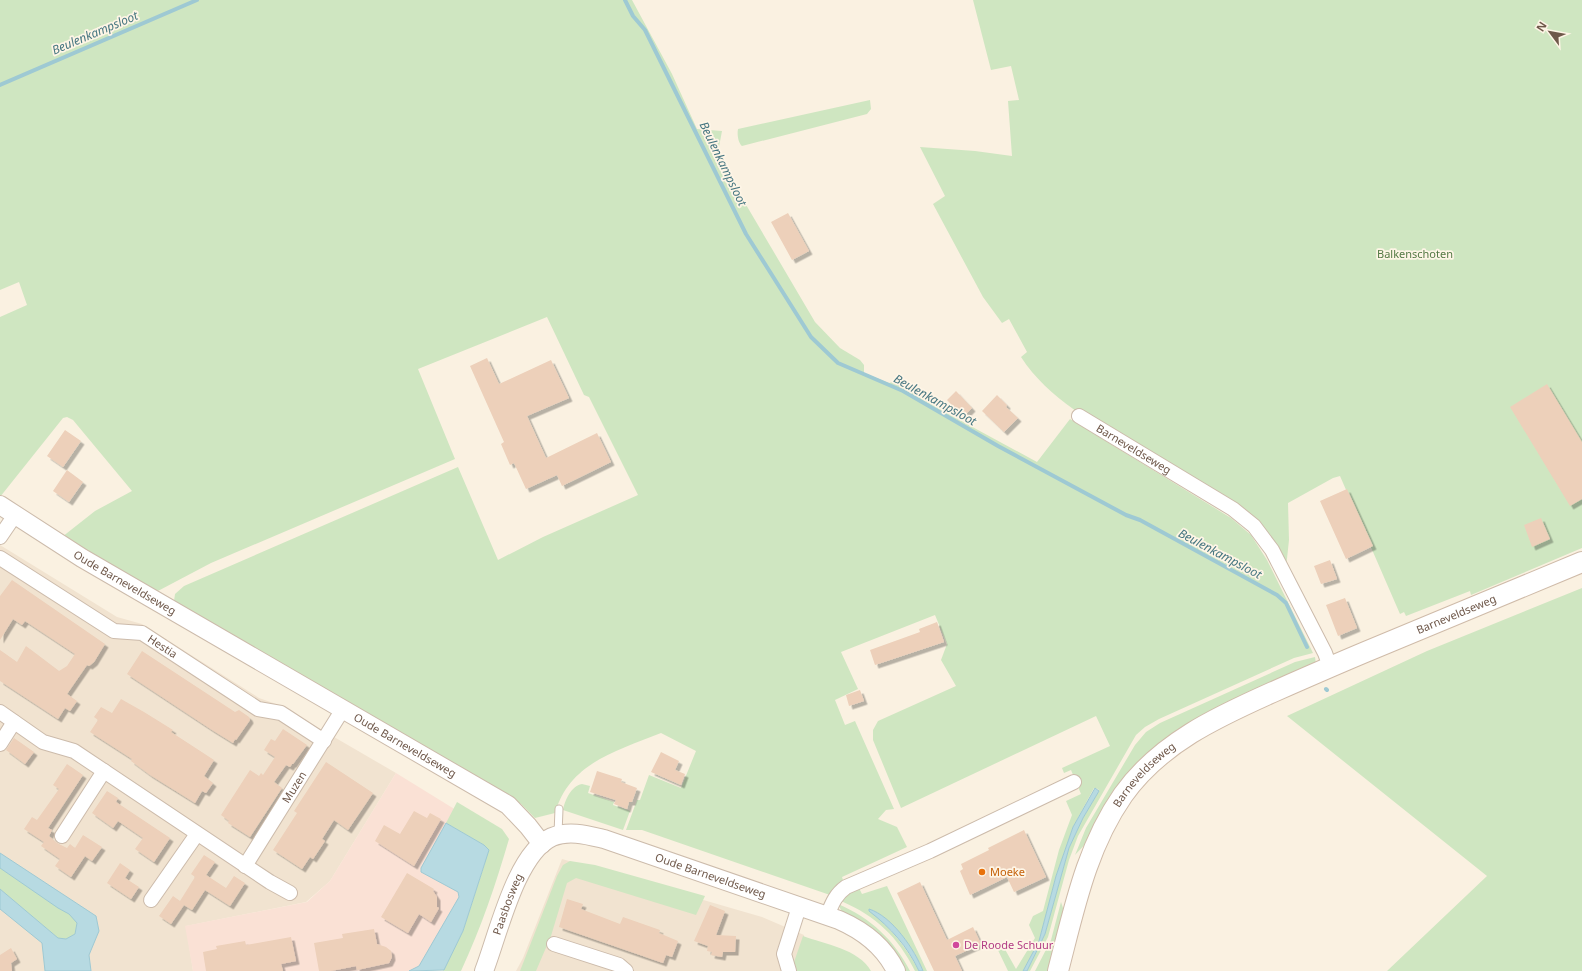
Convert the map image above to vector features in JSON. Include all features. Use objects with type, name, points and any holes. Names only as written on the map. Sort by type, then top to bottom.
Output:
[{"type":"main road","name":"Barneveldseweg","points":[[1058,971],[1079,890],[1094,847],[1112,811],[1137,778],[1167,749],[1199,727],[1330,667],[1582,562]]},
{"type":"street","name":"Barneveldseweg","points":[[1079,416],[1233,509],[1254,526],[1272,550],[1325,653],[1330,667]]},
{"type":"street","points":[[0,537],[7,510]]},
{"type":"street","name":"Oude Barneveldseweg","points":[[7,510],[82,558],[508,805],[528,826],[542,844],[558,836],[570,834],[604,839],[827,916],[851,925],[874,941],[885,953],[896,971]]},
{"type":"street","name":"Hestia","points":[[0,558],[114,631],[142,633],[258,709],[281,713],[324,741]]},
{"type":"street","name":"Muzen","points":[[245,866],[343,709]]},
{"type":"street","points":[[0,712],[43,742],[74,751],[245,866],[290,893]]},
{"type":"street","points":[[0,744],[14,722]]},
{"type":"street","points":[[62,836],[104,771]]},
{"type":"street","points":[[827,916],[833,900],[839,892],[846,887],[930,850],[1074,782]]},
{"type":"street","points":[[151,900],[197,834]]},
{"type":"street","name":"Paasbosweg","points":[[484,971],[520,871],[542,844]]},
{"type":"street","points":[[789,971],[784,954],[799,906]]},
{"type":"street","points":[[554,944],[619,965],[626,971]]},
{"type":"lane","points":[[558,836],[560,809]]},
{"type":"shaded area","points":[[0,545],[117,617],[142,624],[259,698],[279,705],[396,773],[330,881],[306,902],[186,926],[193,971],[0,971]]},
{"type":"shaded area","points":[[396,773],[456,810],[423,870],[462,891],[460,903],[418,971],[193,971],[185,926],[307,902],[330,881]]},
{"type":"shaded area","points":[[562,859],[762,917],[804,935],[803,971],[516,971],[523,958]]},
{"type":"green space","points":[[0,0],[632,0],[672,74],[697,129],[722,131],[718,152],[735,186],[815,322],[840,348],[860,360],[864,365],[864,373],[889,383],[897,381],[943,411],[1037,462],[1070,419],[1231,518],[1251,535],[1267,560],[1313,653],[1294,658],[1159,719],[1145,727],[1136,735],[1078,836],[1069,860],[1048,937],[1030,971],[1027,971],[1045,934],[1069,848],[1083,818],[1099,791],[1098,789],[1094,788],[1073,827],[1056,876],[1039,941],[1023,971],[1008,971],[996,946],[1002,944],[1016,969],[1035,938],[1029,925],[1033,916],[1043,911],[1059,850],[1072,815],[1066,801],[1081,794],[1071,770],[1064,773],[1062,768],[1110,746],[1096,716],[901,808],[873,740],[873,730],[878,721],[956,686],[941,660],[947,644],[935,615],[841,652],[858,689],[835,700],[845,725],[855,721],[894,809],[886,810],[878,819],[897,827],[907,847],[842,877],[844,883],[830,895],[642,830],[626,830],[637,800],[640,800],[649,775],[681,788],[696,751],[661,733],[612,753],[597,761],[584,770],[572,782],[562,796],[555,813],[535,818],[521,804],[174,601],[175,594],[184,586],[458,467],[498,560],[543,537],[638,495],[589,397],[584,395],[547,317],[418,369],[455,459],[211,563],[156,592],[62,537],[95,511],[132,491],[73,420],[67,417],[63,418],[0,497],[0,317],[27,305],[19,282],[0,290]]},
{"type":"green space","name":"Balkenschoten","points":[[973,0],[1582,0],[1582,548],[1471,595],[1470,591],[1406,616],[1404,612],[1400,614],[1340,476],[1333,478],[1288,503],[1289,540],[1286,568],[1268,536],[1136,449],[1089,420],[1058,398],[1032,372],[1021,357],[1027,352],[1009,319],[1002,323],[983,297],[933,204],[945,196],[920,147],[975,151],[1012,156],[1008,101],[1019,100],[1011,66],[991,70]]},
{"type":"green space","points":[[870,100],[871,109],[867,114],[742,146],[739,141],[738,129]]},
{"type":"green space","points":[[1582,588],[1582,971],[1387,971],[1487,876],[1287,716],[1427,651]]},
{"type":"green space","points":[[1315,657],[1316,664],[1207,714],[1075,855],[1086,828],[1135,745],[1146,732],[1160,723],[1295,662]]},
{"type":"green space","points":[[582,784],[590,786],[588,793],[614,802],[613,805],[630,811],[623,830],[563,810],[565,802],[572,790],[578,785]]},
{"type":"green space","points":[[457,802],[502,829],[509,839],[488,906],[461,971],[443,971],[463,931],[485,863],[484,845],[446,823]]},
{"type":"green space","points":[[570,861],[595,865],[705,896],[696,915],[576,878],[567,883],[551,936],[536,971],[520,971],[557,876],[563,865]]},
{"type":"green space","points":[[0,868],[75,918],[77,923],[75,934],[66,939],[58,938],[0,889]]},
{"type":"green space","points":[[887,886],[927,971],[923,971],[909,944],[886,918],[869,909],[897,938],[909,953],[919,971],[915,971],[901,948],[885,929],[865,913],[841,901],[840,898],[859,888],[862,894]]},
{"type":"green space","points":[[1061,902],[1064,911],[1048,971],[1035,971],[1051,940]]},
{"type":"green space","points":[[838,904],[861,916],[880,931],[897,949],[910,971],[904,971],[843,914]]},
{"type":"green space","points":[[803,936],[850,952],[858,957],[871,971],[794,971],[794,962]]},
{"type":"water","points":[[1095,788],[1099,791],[1083,818],[1069,848],[1045,934],[1027,971],[1023,971],[1039,941],[1056,876],[1073,827]]},
{"type":"water","points":[[446,823],[484,845],[489,850],[463,931],[444,970],[409,971],[419,966],[459,897],[458,892],[421,872],[421,868]]},
{"type":"water","points":[[0,853],[96,916],[99,931],[89,955],[91,971],[45,971],[42,943],[0,909],[0,889],[58,938],[66,939],[75,934],[77,923],[69,914],[0,868]]},
{"type":"water","points":[[869,909],[886,919],[902,935],[914,953],[923,971],[919,971],[909,953],[898,938],[869,911]]},
{"type":"building","points":[[788,213],[809,251],[792,260],[771,222]]},
{"type":"building","points":[[487,358],[499,384],[551,360],[569,398],[527,416],[546,458],[597,433],[611,462],[562,486],[557,475],[526,489],[514,463],[510,465],[501,444],[504,442],[470,366]]},
{"type":"building","points":[[1547,384],[1582,442],[1582,499],[1570,506],[1510,407]]},
{"type":"building","points":[[956,391],[972,408],[963,417],[947,400]]},
{"type":"building","points":[[997,395],[1007,405],[1006,407],[1018,418],[1004,432],[982,411]]},
{"type":"building","points":[[65,430],[81,441],[63,467],[47,456]]},
{"type":"building","points":[[67,470],[83,482],[69,502],[53,491]]},
{"type":"building","points":[[1347,489],[1373,546],[1346,559],[1320,501]]},
{"type":"building","points":[[1541,518],[1550,539],[1532,547],[1524,525]]},
{"type":"building","points":[[1330,560],[1337,579],[1321,584],[1314,566]]},
{"type":"building","points":[[12,580],[105,644],[94,662],[89,666],[87,665],[67,694],[77,701],[70,711],[65,708],[58,719],[0,681],[0,650],[17,662],[26,646],[59,671],[67,666],[75,654],[25,621],[22,625],[13,619],[0,640],[0,596]]},
{"type":"building","points":[[1345,598],[1357,628],[1338,636],[1326,605]]},
{"type":"building","points":[[937,622],[944,642],[875,665],[870,650],[920,632],[919,629]]},
{"type":"building","points":[[142,651],[235,712],[239,710],[249,717],[250,720],[236,740],[235,739],[233,743],[127,674]]},
{"type":"building","points":[[860,690],[864,701],[849,706],[846,695]]},
{"type":"building","points":[[121,699],[173,730],[171,732],[214,760],[204,776],[213,783],[206,793],[202,791],[195,803],[150,775],[131,761],[132,759],[90,732],[98,720],[94,717],[101,707],[112,713]]},
{"type":"building","points":[[283,729],[307,745],[290,767],[286,765],[274,782],[282,788],[250,837],[228,823],[229,821],[221,815],[250,770],[259,776],[261,773],[263,775],[275,757],[264,750],[271,739],[275,741]]},
{"type":"building","points":[[14,738],[34,752],[25,764],[6,750]]},
{"type":"building","points":[[661,752],[679,761],[675,770],[685,774],[681,785],[651,772]]},
{"type":"building","points":[[326,762],[373,793],[348,830],[334,820],[322,839],[325,841],[313,859],[310,857],[302,869],[273,850],[297,813],[294,811]]},
{"type":"building","points":[[67,764],[83,775],[48,828],[52,830],[49,836],[57,843],[67,848],[70,844],[75,848],[83,835],[102,847],[92,861],[85,856],[71,877],[55,866],[60,859],[41,846],[44,842],[24,829],[32,817],[37,820],[59,789],[53,785]]},
{"type":"building","points":[[597,771],[622,779],[621,782],[637,788],[632,802],[629,802],[627,809],[614,804],[616,800],[590,792]]},
{"type":"building","points":[[107,791],[118,798],[116,802],[170,838],[154,862],[135,849],[143,838],[118,821],[113,828],[92,813]]},
{"type":"building","points":[[414,811],[427,818],[430,813],[441,819],[414,866],[375,841],[384,825],[400,834]]},
{"type":"building","points":[[1024,830],[1046,877],[1014,892],[1007,877],[970,895],[960,871],[963,869],[961,864],[989,850],[988,848]]},
{"type":"building","points":[[204,855],[215,862],[206,875],[226,888],[234,876],[245,883],[230,906],[205,890],[192,910],[184,905],[171,924],[159,916],[173,896],[180,901],[195,877],[191,874]]},
{"type":"building","points":[[120,863],[130,870],[125,878],[139,887],[131,899],[107,883]]},
{"type":"building","points":[[407,873],[434,889],[433,891],[437,897],[437,907],[439,908],[431,922],[419,914],[408,933],[381,917]]},
{"type":"building","points":[[920,882],[947,940],[973,927],[981,944],[955,956],[962,971],[934,971],[897,893]]},
{"type":"building","points":[[567,899],[583,904],[581,909],[620,924],[623,917],[660,930],[659,933],[678,941],[672,957],[666,955],[663,963],[559,927]]},
{"type":"building","points":[[710,905],[725,911],[716,935],[736,936],[735,952],[723,952],[722,957],[711,955],[712,952],[707,951],[708,946],[694,941]]},
{"type":"building","points":[[374,929],[377,944],[386,947],[391,951],[392,957],[389,963],[357,970],[356,966],[331,971],[319,971],[314,943],[343,938],[342,934]]},
{"type":"building","points":[[291,937],[296,961],[281,964],[283,971],[206,971],[203,952],[217,949],[216,946],[245,941],[246,945]]},
{"type":"building","points":[[11,948],[17,959],[11,963],[12,971],[0,971],[0,955]]},
{"type":"waterway","name":"Beulenkampsloot","points":[[0,85],[197,0]]},
{"type":"waterway","name":"Beulenkampsloot","points":[[625,0],[633,16],[645,30],[746,234],[811,337],[838,363],[903,391],[998,446],[1126,515],[1140,520],[1277,595],[1286,603],[1307,647]]},
{"type":"place","name":"Moeke","points":[[982,872]]},
{"type":"place","name":"De Roode Schuur","points":[[956,945]]}]
